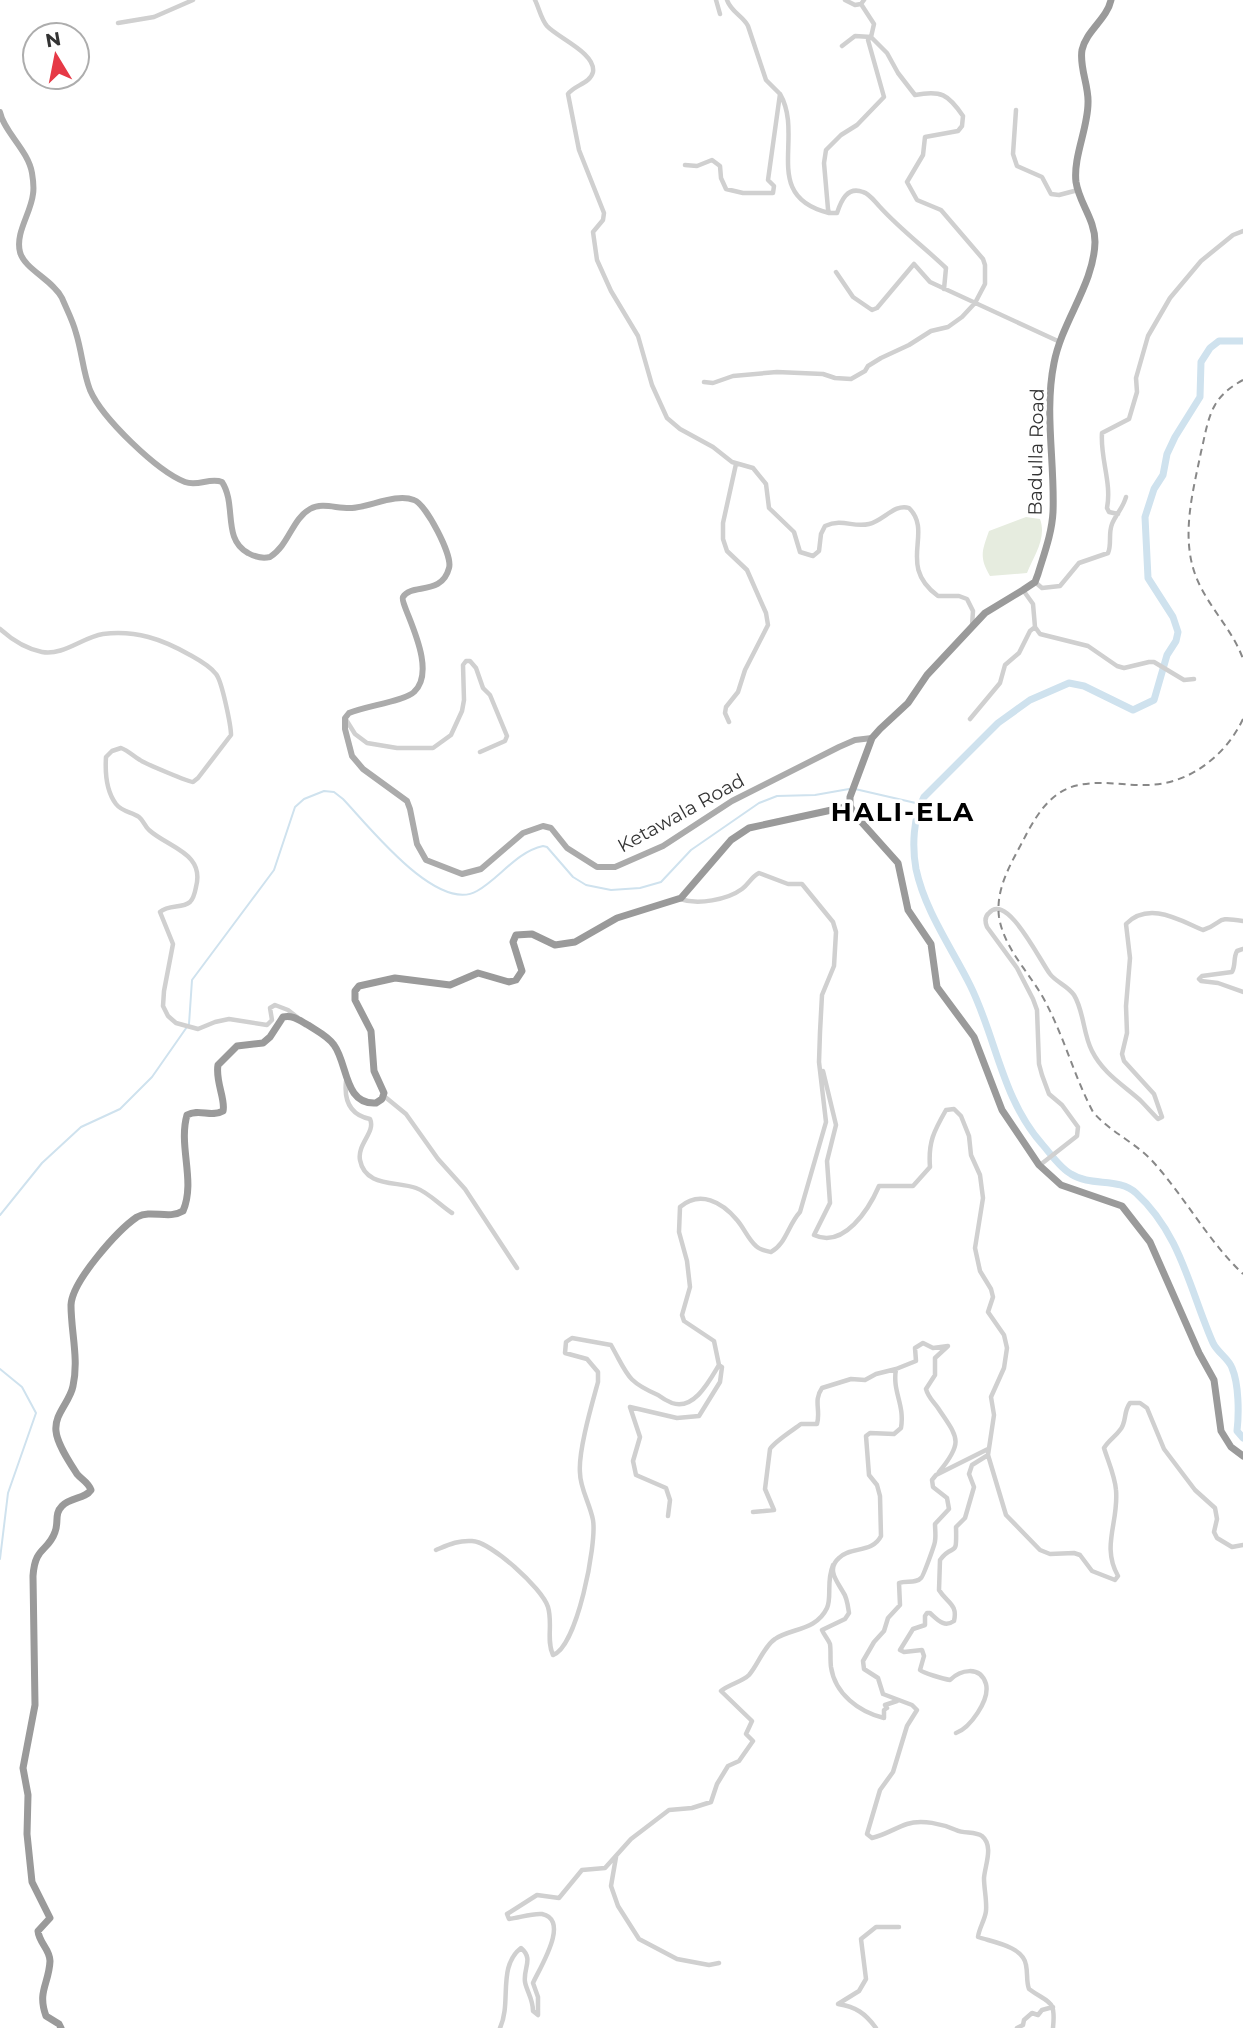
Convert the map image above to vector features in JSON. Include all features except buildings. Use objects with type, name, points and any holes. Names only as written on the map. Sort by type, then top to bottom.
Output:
[{"type":"highway","name":"Badulla Road","points":[[1035,582],[1053,512],[1049,410],[1054,363],[1092,264],[1095,246],[1091,217],[1076,181],[1077,162],[1087,122],[1088,99],[1082,53],[1085,41],[1106,12],[1111,0]]},
{"type":"highway","points":[[1035,582],[985,612],[927,675],[908,703],[872,738],[850,797],[850,806],[898,863],[908,910],[931,944],[937,986],[974,1037],[1002,1110],[1039,1165],[1061,1185],[1122,1206],[1150,1242],[1213,1380],[1221,1432],[1231,1447],[1243,1456]]},
{"type":"highway","points":[[61,2028],[46,2016],[42,2000],[50,1961],[47,1949],[38,1934],[50,1918],[32,1882],[27,1834],[28,1795],[23,1768],[35,1705],[35,1560],[55,1532],[59,1510],[67,1501],[86,1495],[91,1490],[77,1474],[56,1434],[57,1420],[74,1383],[71,1302],[81,1277],[133,1220],[149,1213],[175,1216],[184,1209],[188,1189],[187,1115],[194,1112],[214,1115],[223,1111],[225,1106],[218,1087],[217,1068],[223,1058],[237,1046],[263,1043],[283,1017],[297,1018],[333,1043],[341,1057],[346,1080],[361,1100],[368,1103],[380,1102],[384,1090],[374,1071],[371,1031],[355,1000],[355,991],[359,986],[395,978],[450,985],[478,973],[509,982],[516,980],[522,971],[513,942],[516,935],[532,934],[551,944],[568,944],[617,918],[679,899],[731,840],[749,828],[850,806]]},
{"type":"main road","points":[[0,112],[18,141],[31,170],[33,195],[19,242],[20,253],[25,262],[55,287],[61,296],[76,333],[91,392],[140,452],[168,472],[187,482],[222,482],[230,501],[232,536],[242,550],[253,556],[270,557],[282,548],[300,518],[308,510],[317,507],[352,508],[403,498],[413,499],[427,512],[450,560],[449,569],[440,582],[426,589],[411,591],[401,599],[411,619],[419,649],[422,667],[419,684],[410,694],[359,709],[345,718]]},
{"type":"main road","name":"Ketawala Road","points":[[345,718],[352,756],[363,769],[409,804],[414,836],[420,852],[432,863],[462,874],[481,869],[515,838],[543,826],[551,828],[567,848],[597,867],[615,867],[663,846],[755,789],[847,744],[872,738]]},
{"type":"street","points":[[118,23],[154,17],[193,0]]},
{"type":"street","points":[[535,0],[546,25],[590,59],[593,70],[589,79],[571,89],[568,94],[579,150],[590,172],[604,213],[603,219],[593,232],[592,243],[611,291],[638,336],[652,385],[667,418],[737,464],[753,468],[768,489],[769,508],[791,528],[800,552],[807,555],[817,554],[825,526],[840,521],[870,524],[900,507],[909,508],[919,529],[916,564],[923,582],[938,596],[959,596],[967,600],[973,611],[972,627]]},
{"type":"street","points":[[716,0],[720,13]]},
{"type":"street","points":[[727,0],[729,7],[745,21],[766,80],[780,94],[789,123],[786,162],[791,188],[813,209],[830,213],[837,213],[842,197],[848,194],[856,191],[868,195],[896,225],[946,268],[944,289]]},
{"type":"street","points":[[830,213],[824,163],[827,150],[841,135],[857,125],[884,97],[869,40],[874,24],[862,2],[855,5],[845,0]]},
{"type":"street","points":[[704,382],[713,383],[733,376],[777,372],[823,374],[851,379],[881,358],[931,331],[948,327],[975,303],[985,284],[983,259],[941,210],[918,200],[907,182],[923,155],[925,137],[958,131],[962,126],[963,116],[946,96],[932,92],[915,95],[887,53],[871,37],[855,36],[842,46]]},
{"type":"street","points":[[685,165],[696,166],[712,160],[720,166],[726,189],[743,193],[773,193],[774,186],[768,180],[771,174],[773,135],[780,94]]},
{"type":"street","points":[[1016,110],[1013,154],[1017,166],[1042,177],[1051,194],[1059,195],[1079,190]]},
{"type":"street","points":[[1118,514],[1109,512],[1107,508],[1108,479],[1101,446],[1102,433],[1129,419],[1137,392],[1136,378],[1148,336],[1170,298],[1201,261],[1233,235],[1243,231]]},
{"type":"street","points":[[836,272],[853,297],[872,310],[889,296],[912,264],[930,282],[1060,342]]},
{"type":"street","points":[[729,722],[726,708],[738,692],[744,670],[768,625],[766,613],[747,570],[727,551],[723,539],[723,523],[737,464]]},
{"type":"street","points":[[1035,582],[1042,588],[1060,586],[1079,562],[1108,553],[1111,526],[1126,497]]},
{"type":"street","points":[[1023,590],[1033,604],[1035,627],[1040,634],[1088,646],[1117,666],[1124,668],[1154,662],[1184,680],[1194,679]]},
{"type":"street","points":[[970,719],[1000,683],[1004,665],[1019,653],[1030,631],[1035,627]]},
{"type":"street","points":[[0,629],[29,648],[43,652],[56,652],[101,635],[150,635],[215,671],[222,682],[231,735],[221,751],[193,782],[142,761],[121,748],[106,757],[107,782],[117,805],[140,818],[149,830],[174,844],[197,866],[198,882],[191,901],[167,907],[160,912],[173,944],[163,1006],[167,1016],[176,1023],[198,1029],[215,1021],[229,1019],[267,1025],[272,1020],[270,1008],[275,1005],[288,1010],[297,1018]]},
{"type":"street","points":[[345,718],[355,734],[367,743],[397,748],[433,748],[451,735],[462,711],[463,665],[466,661],[470,662],[476,668],[483,688],[490,695],[507,736],[505,741],[480,752]]},
{"type":"street","points":[[668,1516],[670,1500],[667,1488],[636,1475],[634,1461],[640,1437],[630,1407],[677,1418],[699,1416],[720,1382],[722,1367],[719,1365],[714,1341],[684,1321],[682,1315],[690,1287],[687,1261],[679,1232],[680,1207],[693,1198],[711,1200],[736,1219],[758,1248],[771,1252],[781,1247],[786,1233],[800,1212],[826,1122],[819,1062],[822,995],[834,966],[836,932],[833,922],[802,884],[788,884],[759,873],[743,888],[725,897],[701,901],[679,899]]},
{"type":"street","points":[[1039,1165],[1079,1133],[1078,1127],[1062,1105],[1049,1094],[1039,1064],[1037,1010],[1017,968],[987,927],[987,914],[999,908],[1011,915],[1045,968],[1073,995],[1090,1049],[1099,1064],[1116,1083],[1140,1100],[1158,1119],[1162,1117],[1154,1094],[1124,1061],[1122,1054],[1127,1034],[1126,1006],[1130,958],[1126,924],[1136,916],[1155,912],[1203,930],[1225,918],[1243,921]]},
{"type":"street","points":[[1243,949],[1237,951],[1234,956],[1232,972],[1199,978],[1201,981],[1219,983],[1243,992]]},
{"type":"street","points":[[819,1062],[836,1125],[827,1161],[830,1203],[814,1234],[818,1237],[830,1238],[850,1228],[866,1212],[879,1186],[913,1186],[930,1167],[930,1141],[946,1110],[954,1109],[961,1116],[969,1136],[971,1155],[980,1175],[983,1198],[975,1248],[980,1271],[993,1297],[988,1312],[1004,1335],[1007,1348],[1004,1368],[990,1397],[995,1415],[988,1452],[1006,1515],[1031,1542],[1050,1554],[1080,1555],[1092,1571],[1115,1580],[1118,1576],[1109,1552],[1114,1529],[1116,1489],[1104,1448],[1120,1430],[1125,1409],[1130,1403],[1140,1403],[1147,1408],[1164,1449],[1195,1490],[1215,1508],[1217,1519],[1214,1532],[1217,1538],[1232,1547],[1243,1545]]},
{"type":"street","points":[[346,1080],[345,1095],[351,1108],[359,1117],[370,1119],[372,1123],[360,1151],[360,1162],[365,1170],[376,1180],[417,1188],[452,1213]]},
{"type":"street","points":[[384,1096],[406,1114],[438,1159],[465,1189],[517,1268]]},
{"type":"street","points":[[436,1550],[454,1542],[475,1541],[520,1571],[546,1602],[550,1621],[550,1648],[555,1656],[566,1644],[579,1615],[590,1561],[594,1522],[579,1474],[598,1372],[587,1359],[565,1353],[566,1342],[572,1338],[611,1345],[628,1376],[638,1387],[674,1404],[687,1403],[697,1396],[719,1365]]},
{"type":"street","points":[[753,1512],[774,1510],[765,1489],[770,1448],[801,1424],[817,1424],[819,1417],[816,1401],[822,1388],[851,1379],[865,1380],[916,1361],[915,1348],[920,1343],[933,1348],[948,1346],[935,1358],[935,1375],[926,1389],[927,1395],[955,1432],[953,1453],[932,1480],[933,1488],[947,1499],[949,1509],[936,1524],[935,1543],[925,1572],[917,1581],[904,1580],[900,1583],[900,1605],[888,1618],[884,1631],[863,1661],[864,1669],[878,1678],[883,1694],[917,1710],[907,1726],[893,1772],[880,1790],[867,1834],[872,1838],[920,1822],[982,1836],[989,1854],[984,1877],[986,1910],[978,1937],[992,1939],[1020,1955],[1026,1965],[1029,1989],[1048,1999],[1053,2007],[1053,2028]]},
{"type":"street","points":[[500,2028],[508,1966],[512,1955],[521,1948],[526,1952],[528,1960],[526,1982],[533,1999],[533,2011],[538,2015],[538,1997],[533,1983],[552,1944],[555,1927],[545,1914],[509,1919],[507,1914],[537,1895],[559,1898],[582,1870],[605,1868],[632,1839],[669,1810],[692,1808],[712,1802],[728,1766],[739,1761],[753,1741],[746,1734],[752,1721],[721,1691],[727,1685],[747,1677],[775,1639],[797,1632],[819,1619],[827,1608],[828,1578],[840,1556],[865,1549],[879,1541],[880,1496],[877,1485],[870,1478],[866,1440],[870,1433],[894,1434],[901,1428],[902,1409],[893,1384],[896,1370]]},
{"type":"street","points":[[936,1475],[988,1452]]},
{"type":"street","points":[[956,1733],[965,1730],[976,1717],[986,1689],[983,1678],[970,1671],[957,1673],[950,1680],[924,1673],[919,1670],[924,1656],[922,1650],[900,1650],[913,1629],[925,1625],[927,1614],[930,1613],[942,1623],[949,1624],[954,1621],[954,1605],[940,1590],[940,1560],[957,1546],[956,1527],[965,1518],[974,1487],[969,1474],[972,1465],[988,1452]]},
{"type":"street","points":[[834,1565],[836,1584],[845,1595],[849,1613],[845,1619],[822,1630],[829,1642],[835,1680],[842,1693],[855,1706],[881,1718],[884,1718],[884,1710],[887,1708],[885,1705],[900,1701]]},
{"type":"street","points":[[617,1856],[611,1886],[618,1906],[639,1939],[677,1959],[709,1965],[719,1963]]},
{"type":"street","points":[[876,2028],[866,2015],[853,2007],[838,2004],[859,1991],[866,1979],[861,1939],[876,1927],[899,1927]]},
{"type":"street","points":[[1017,2028],[1023,2025],[1024,2020],[1032,2013],[1038,2015],[1042,2010],[1053,2007]]},
{"type":"shaded area","points":[[1026,517],[1040,519],[1042,526],[1039,547],[1027,573],[990,576],[983,554],[989,531]]},
{"type":"waterway","points":[[1243,341],[1219,341],[1210,348],[1201,362],[1200,397],[1167,454],[1163,475],[1154,489],[1145,517],[1148,578],[1173,617],[1178,632],[1167,655],[1154,700],[1133,710],[1084,686],[1069,683],[1030,700],[998,723],[924,797],[920,805],[914,842],[916,869],[926,900],[970,985],[1008,1088],[1028,1126],[1067,1171],[1079,1178],[1129,1188],[1164,1226],[1183,1264],[1213,1343],[1232,1368],[1238,1399],[1237,1431],[1243,1438]]},
{"type":"waterway","points":[[0,1215],[42,1163],[81,1127],[120,1109],[152,1077],[189,1024],[192,980],[274,870],[295,807],[304,799],[324,791],[334,792],[404,863],[443,890],[461,895],[477,891],[516,859],[543,846],[547,847],[573,877],[586,885],[611,890],[640,888],[661,882],[691,850],[759,803],[777,796],[815,795],[849,789]]},
{"type":"waterway","points":[[855,789],[920,804]]},
{"type":"waterway","points":[[0,1369],[22,1387],[36,1413],[8,1493],[0,1559]]},
{"type":"railway","points":[[1243,380],[1220,397],[1210,416],[1195,482],[1189,529],[1195,574],[1243,659]]},
{"type":"railway","points":[[1243,719],[1217,755],[1205,765],[1178,779],[1148,785],[1079,785],[1054,797],[1037,817],[1011,863],[1000,894],[999,906],[999,917],[1007,941],[1047,1005],[1093,1112],[1155,1164],[1219,1248],[1243,1274]]},
{"type":"district","name":"HALI-ELA","points":[[903,812]]}]
